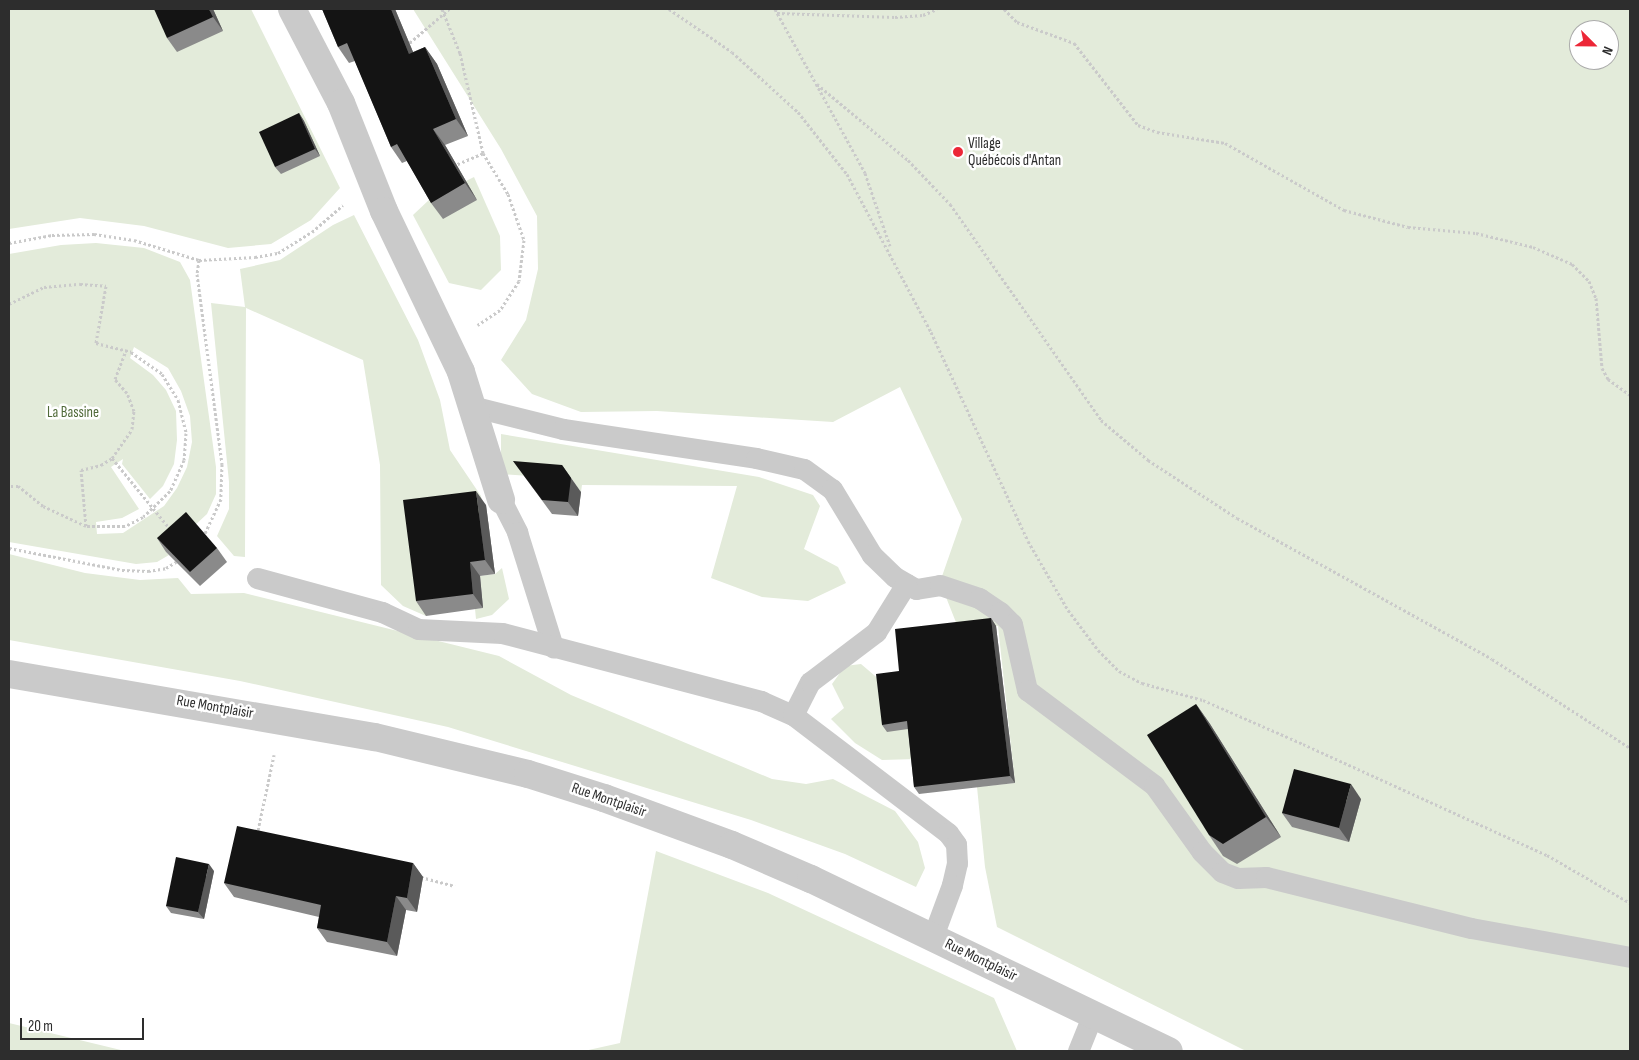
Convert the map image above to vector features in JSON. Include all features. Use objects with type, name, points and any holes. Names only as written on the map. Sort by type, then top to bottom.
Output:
[{"type":"street","points":[[292,9],[340,103],[371,179],[449,346],[471,406],[501,500]]},
{"type":"street","name":"Rue Montplaisir","points":[[9,674],[281,719],[454,755],[604,798],[732,845],[933,936],[1169,1051]]},
{"type":"lane","points":[[471,406],[563,429],[756,458],[804,469],[832,489],[872,555],[906,584],[916,589],[940,585],[978,598],[1000,612],[1012,624],[1027,690],[1154,785],[1202,852],[1222,872],[1238,878],[1266,877],[1470,928],[1630,957]]},
{"type":"lane","points":[[501,500],[517,532],[553,647]]},
{"type":"lane","points":[[258,578],[382,612],[418,629],[502,634],[761,701],[793,715],[948,833],[956,844],[957,863],[952,885],[933,936]]},
{"type":"lane","points":[[793,715],[810,682],[876,632],[906,584]]},
{"type":"lane","points":[[1078,1051],[1093,1014]]},
{"type":"path","points":[[442,9],[460,53],[483,153],[508,194],[524,240],[519,281],[500,310],[449,346]]},
{"type":"path","points":[[400,52],[449,9]]},
{"type":"path","points":[[669,9],[732,52],[798,112],[847,174],[892,253],[1028,541],[1068,610],[1098,650],[1119,672],[1142,683],[1203,700],[1303,744],[1547,855],[1630,903]]},
{"type":"path","points":[[776,11],[895,17],[923,15],[937,9]]},
{"type":"path","points":[[1004,9],[1017,22],[1074,44],[1138,125],[1157,132],[1225,143],[1344,210],[1408,228],[1476,233],[1533,247],[1572,264],[1589,282],[1596,298],[1602,368],[1608,379],[1630,395]]},
{"type":"path","points":[[776,11],[865,173],[892,253]]},
{"type":"path","points":[[817,84],[908,160],[950,204],[1101,420],[1148,460],[1237,518],[1492,659],[1630,748]]},
{"type":"path","points":[[448,168],[483,153]]},
{"type":"path","points":[[9,243],[52,235],[94,234],[134,240],[200,260],[278,253],[312,232],[371,179]]},
{"type":"path","points":[[200,260],[197,274],[222,464],[221,499],[204,536]]},
{"type":"path","points":[[9,304],[44,287],[80,284],[106,286],[96,343],[126,351],[142,358],[162,374],[178,400],[186,433],[184,460],[170,491],[151,509],[125,526],[86,526],[43,506],[18,486],[9,486]]},
{"type":"path","points":[[86,526],[81,470],[101,465],[112,458],[124,445],[132,429],[134,411],[127,393],[115,379],[126,351]]},
{"type":"path","points":[[112,458],[151,509],[175,535]]},
{"type":"path","points":[[9,548],[122,570],[148,571],[166,568],[176,562]]},
{"type":"path","points":[[256,842],[281,719]]},
{"type":"path","points":[[415,876],[455,886]]},
{"type":"green space","points":[[9,9],[251,9],[340,188],[311,220],[271,244],[228,248],[144,226],[80,218],[9,229]]},
{"type":"green space","points":[[413,9],[1630,9],[1630,1051],[1246,1051],[997,927],[985,867],[977,787],[1015,783],[998,626],[959,630],[940,582],[962,519],[900,387],[833,422],[657,411],[581,412],[532,394],[501,360],[526,320],[538,269],[537,216],[501,149]]},
{"type":"green space","points":[[474,177],[500,236],[501,270],[481,290],[449,283],[413,215],[430,199]]},
{"type":"green space","points":[[354,215],[418,340],[440,400],[450,450],[481,496],[490,539],[473,541],[413,514],[426,616],[403,606],[381,585],[380,465],[363,360],[246,308],[245,557],[234,556],[217,536],[229,509],[229,482],[211,303],[245,307],[240,269],[280,260],[333,225]]},
{"type":"green space","name":"La Bassine","points":[[96,243],[144,248],[180,262],[190,280],[216,467],[216,494],[207,514],[166,552],[169,555],[157,562],[136,564],[9,542],[9,254],[61,245]],"holes":[[[134,347],[168,368],[181,391],[190,416],[192,442],[187,467],[177,488],[164,506],[123,533],[97,534],[96,522],[122,518],[139,509],[111,467],[123,459],[122,464],[150,499],[163,486],[174,464],[177,440],[176,411],[166,390],[153,375],[130,358]]]},
{"type":"green space","points":[[501,434],[759,477],[813,495],[820,506],[804,549],[838,567],[846,583],[808,601],[762,597],[711,578],[737,486],[582,485],[581,492],[572,479],[501,474]]},
{"type":"green space","points":[[9,554],[85,573],[140,580],[178,578],[191,594],[244,593],[499,656],[571,695],[772,779],[806,784],[833,779],[895,811],[918,842],[925,868],[916,887],[845,854],[751,820],[448,727],[240,681],[9,640]]},
{"type":"green space","points":[[502,568],[509,599],[492,615],[476,619],[475,609],[483,608],[480,576],[495,574]]},
{"type":"green space","points":[[861,664],[881,681],[912,729],[916,759],[882,760],[855,743],[831,719],[844,708],[832,684],[845,666]]},
{"type":"green space","points":[[656,851],[768,893],[994,998],[1017,1051],[584,1051],[620,1043]]},
{"type":"green space","points":[[9,1023],[125,1051],[9,1051]]},
{"type":"building","points":[[154,9],[209,9],[213,17],[167,38]]},
{"type":"building","points":[[322,9],[391,9],[409,54],[425,47],[456,119],[433,129],[465,183],[431,203],[397,144],[391,147],[347,43],[338,47]]},
{"type":"building","points":[[299,113],[315,149],[275,167],[259,132]]},
{"type":"building","points":[[513,461],[562,465],[571,478],[568,502],[542,500]]},
{"type":"building","points":[[476,491],[485,560],[470,562],[473,594],[416,601],[403,500]]},
{"type":"building","points":[[186,512],[217,548],[190,572],[157,538]]},
{"type":"building","points":[[991,618],[1010,776],[914,787],[907,721],[882,725],[876,674],[899,671],[895,629]]},
{"type":"building","points":[[1196,704],[1266,817],[1223,844],[1209,835],[1147,735]]},
{"type":"building","points":[[1294,769],[1351,784],[1339,828],[1282,813]]},
{"type":"building","points":[[237,826],[413,863],[407,898],[396,896],[387,942],[317,928],[321,905],[224,883]]},
{"type":"building","points":[[176,857],[209,864],[198,912],[166,906]]},
{"type":"place","name":"Village Québécois d'Antan","points":[[958,152]]}]
